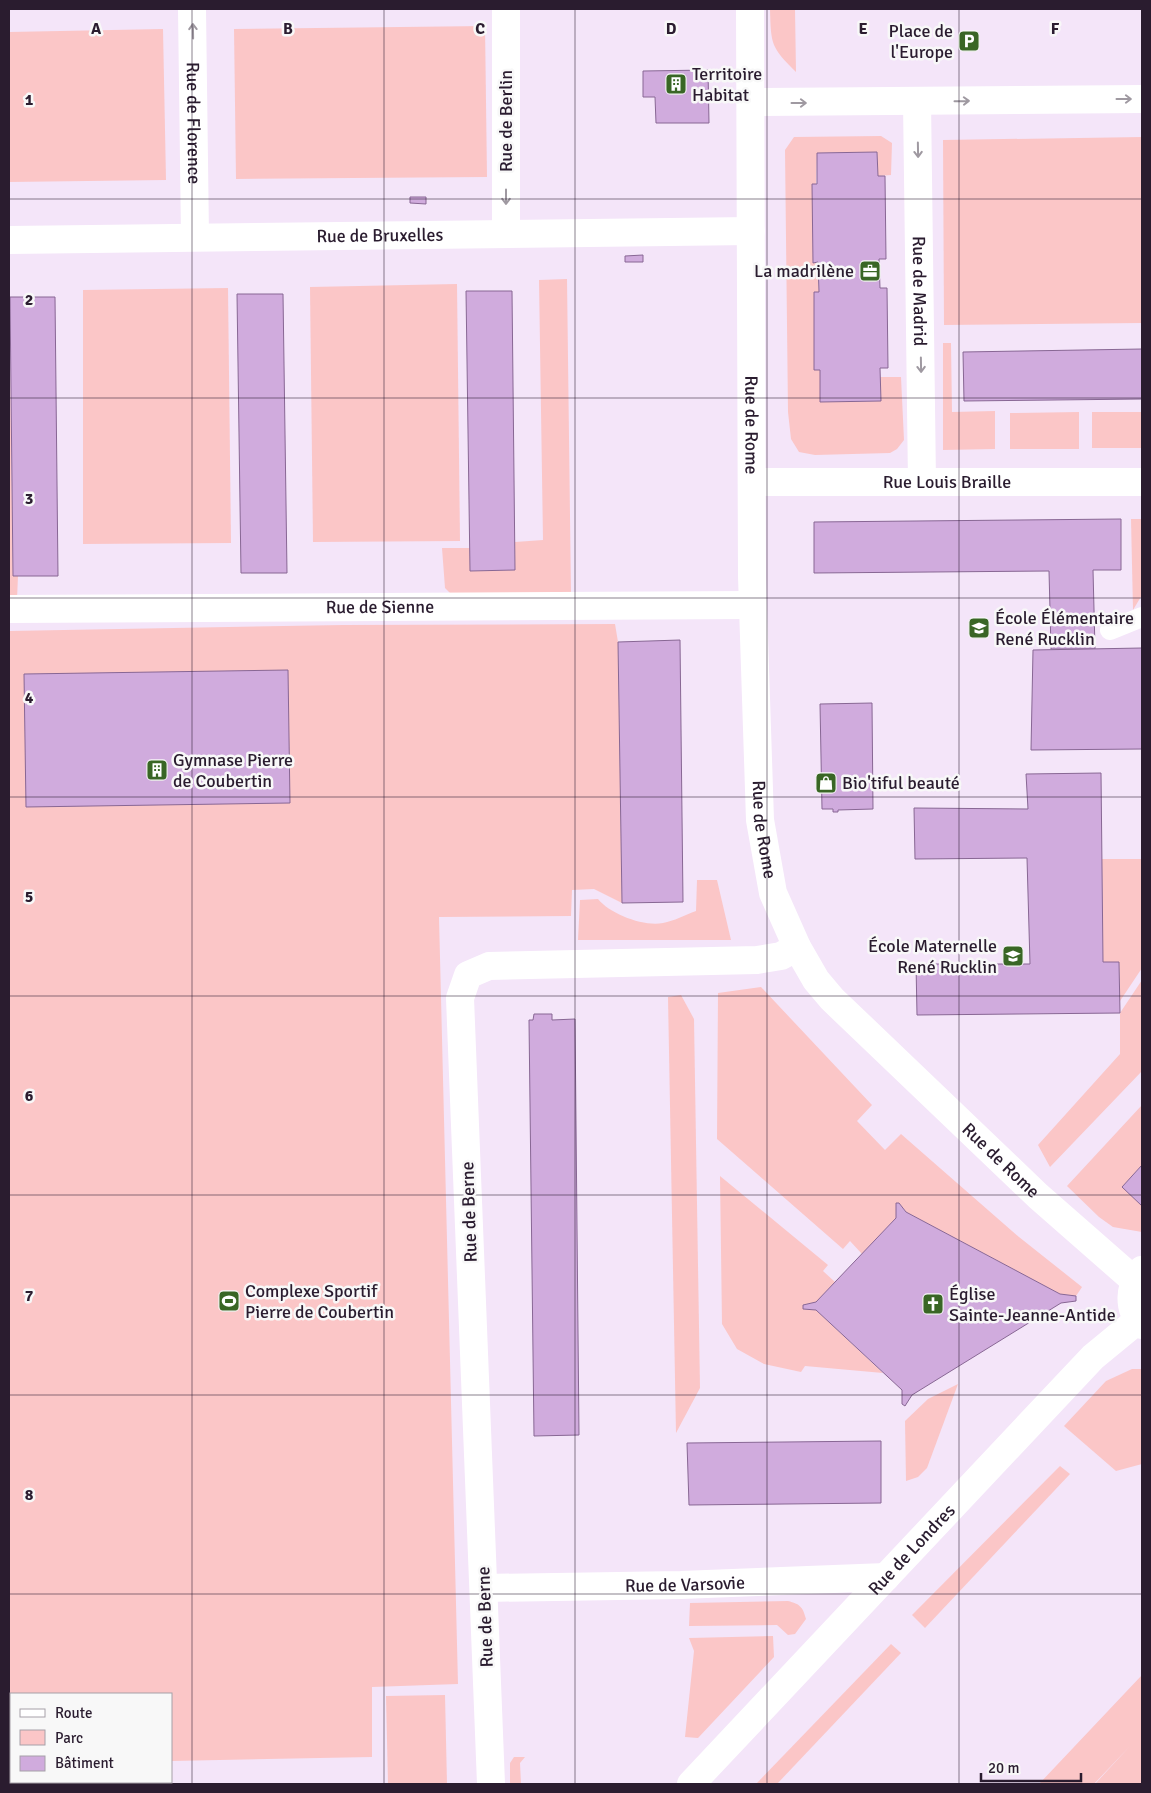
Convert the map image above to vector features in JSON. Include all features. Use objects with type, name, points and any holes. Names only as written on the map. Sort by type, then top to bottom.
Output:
[{"type":"street","name":"Rue de Florence","points":[[192,9],[196,237]]},
{"type":"street","name":"Rue de Berlin","points":[[506,9],[506,234]]},
{"type":"street","points":[[750,9],[751,230]]},
{"type":"street","points":[[751,102],[1142,99]]},
{"type":"street","name":"Rue de Madrid","points":[[917,101],[922,482]]},
{"type":"street","name":"Rue de Bruxelles","points":[[9,240],[751,230]]},
{"type":"street","name":"Rue de Rome","points":[[751,230],[752,605],[760,820],[773,892],[798,947],[816,980],[832,999],[1038,1196],[1138,1276]]},
{"type":"street","name":"Rue Louis Braille","points":[[752,482],[1142,482]]},
{"type":"street","name":"Rue de Sienne","points":[[9,609],[752,605]]},
{"type":"street","points":[[1110,630],[1142,617]]},
{"type":"street","name":"Rue de Berne","points":[[491,1784],[460,998],[468,975],[489,966],[757,960],[781,956],[798,947]]},
{"type":"street","points":[[1138,1276],[1131,1294],[1132,1307],[1140,1322]]},
{"type":"street","name":"Rue de Londres","points":[[691,1784],[1093,1357],[1140,1322]]},
{"type":"street","name":"Rue de Varsovie","points":[[484,1588],[681,1585],[886,1577]]},
{"type":"green space","points":[[770,9],[795,9],[796,72],[774,45]]},
{"type":"green space","points":[[485,26],[487,177],[236,179],[234,29]]},
{"type":"green space","points":[[163,29],[166,180],[9,182],[9,32]]},
{"type":"green space","points":[[881,136],[892,143],[891,175],[878,176],[877,152],[817,153],[813,263],[818,262],[819,292],[814,292],[814,370],[820,370],[820,402],[881,401],[880,377],[901,377],[904,440],[897,449],[890,453],[815,455],[799,452],[791,439],[788,412],[785,150],[794,137]]},
{"type":"green space","points":[[1142,137],[1142,323],[944,325],[943,140]]},
{"type":"green space","points":[[567,279],[571,594],[453,596],[445,588],[442,548],[470,548],[470,571],[515,570],[515,542],[543,540],[539,280]]},
{"type":"green space","points":[[457,284],[460,541],[313,542],[310,287]]},
{"type":"green space","points":[[228,288],[231,543],[83,544],[83,290]]},
{"type":"green space","points":[[9,289],[13,576],[18,576],[17,599],[9,599]]},
{"type":"green space","points":[[943,343],[951,343],[952,412],[995,411],[995,449],[943,450]]},
{"type":"green space","points":[[1079,412],[1079,449],[1010,449],[1010,413]]},
{"type":"green space","points":[[1092,412],[1142,412],[1142,448],[1092,448]]},
{"type":"green space","points":[[1131,519],[1142,519],[1142,595],[1133,610]]},
{"type":"green space","name":"Complexe Sportif Pierre de Coubertin","points":[[615,624],[618,642],[622,903],[594,889],[572,890],[571,916],[439,917],[458,1684],[372,1687],[372,1757],[172,1761],[172,1693],[10,1693],[9,1763],[9,631],[343,625]]},
{"type":"green space","points":[[1102,859],[1142,859],[1142,968],[1120,1001],[1119,962],[1103,962]]},
{"type":"green space","points":[[697,880],[717,880],[731,940],[578,940],[580,900],[598,899],[603,905],[628,918],[647,923],[663,923],[696,911]]},
{"type":"green space","points":[[1142,980],[1142,1071],[1050,1167],[1038,1145],[1120,1054],[1120,1013]]},
{"type":"green space","points":[[761,987],[872,1105],[857,1121],[885,1150],[901,1134],[1019,1237],[1082,1287],[1076,1296],[1060,1294],[906,1212],[899,1203],[896,1204],[896,1218],[862,1254],[850,1241],[843,1249],[717,1139],[718,993]]},
{"type":"green space","points":[[681,995],[694,1019],[700,1388],[676,1433],[668,997]]},
{"type":"green space","points":[[1142,1105],[1142,1165],[1122,1187],[1142,1206],[1142,1232],[1113,1227],[1099,1217],[1067,1186]]},
{"type":"green space","points":[[720,1176],[828,1265],[823,1271],[835,1282],[816,1302],[803,1305],[803,1309],[816,1310],[883,1373],[805,1366],[801,1372],[764,1364],[737,1349],[722,1324]]},
{"type":"green space","points":[[1132,1369],[1142,1369],[1142,1464],[1116,1471],[1064,1426],[1106,1381]]},
{"type":"green space","points":[[958,1384],[927,1468],[918,1477],[906,1481],[905,1421],[928,1399]]},
{"type":"green space","points":[[1060,1466],[1070,1474],[925,1628],[912,1615]]},
{"type":"green space","points":[[788,1601],[800,1607],[806,1619],[795,1634],[788,1635],[777,1625],[689,1626],[690,1603]]},
{"type":"green space","points":[[773,1636],[774,1657],[698,1738],[685,1737],[694,1651],[689,1638]]},
{"type":"green space","points":[[891,1644],[901,1653],[777,1784],[756,1784]]},
{"type":"green space","points":[[1142,1675],[1142,1784],[1095,1784],[1130,1746],[1094,1784],[1039,1784]]},
{"type":"green space","points":[[445,1695],[447,1784],[388,1784],[386,1696]]},
{"type":"green space","points":[[514,1757],[525,1757],[520,1763],[521,1784],[510,1784],[510,1763]]},
{"type":"building","name":"Territoire Habitat","points":[[708,70],[709,123],[656,123],[655,97],[643,97],[643,71]]},
{"type":"building","points":[[877,152],[878,176],[885,176],[886,259],[879,259],[880,288],[887,288],[888,368],[880,368],[881,401],[820,402],[820,370],[814,370],[814,292],[819,292],[818,262],[813,263],[812,184],[817,184],[817,153]]},
{"type":"building","points":[[410,197],[426,197],[426,204],[410,203]]},
{"type":"building","points":[[643,255],[643,262],[625,262],[625,256]]},
{"type":"building","points":[[466,291],[512,291],[515,570],[470,571]]},
{"type":"building","points":[[237,294],[283,294],[287,573],[241,573]]},
{"type":"building","points":[[10,297],[55,297],[58,576],[13,576]]},
{"type":"building","points":[[1142,349],[1142,399],[964,401],[963,352]]},
{"type":"building","points":[[1121,519],[1121,570],[1093,570],[1095,649],[1051,649],[1049,571],[814,573],[814,522]]},
{"type":"building","points":[[680,640],[683,902],[622,903],[618,642]]},
{"type":"building","points":[[1142,648],[1142,749],[1031,750],[1033,650]]},
{"type":"building","name":"Gymnase Pierre de Coubertin","points":[[288,670],[290,803],[26,807],[24,674]]},
{"type":"building","points":[[872,703],[873,809],[838,810],[838,812],[833,812],[833,809],[822,809],[820,704]]},
{"type":"building","points":[[1101,773],[1103,962],[1119,962],[1120,1013],[917,1015],[916,964],[1030,964],[1027,858],[915,859],[914,808],[1028,809],[1026,774]]},
{"type":"building","points":[[534,1014],[552,1014],[552,1020],[575,1019],[579,1435],[534,1436],[529,1020],[533,1020]]},
{"type":"building","points":[[1142,1165],[1142,1206],[1122,1187]]},
{"type":"building","name":"Église Sainte-Jeanne-Antide","points":[[896,1203],[899,1203],[906,1212],[1060,1294],[1076,1296],[1076,1301],[1061,1303],[912,1395],[905,1406],[902,1404],[902,1390],[816,1310],[803,1309],[803,1305],[816,1302],[896,1218]]},
{"type":"building","points":[[881,1441],[881,1503],[689,1505],[687,1443]]},
{"type":"place","name":"Place de l'Europe","points":[[969,41]]},
{"type":"place","name":"Territoire Habitat","points":[[676,84]]},
{"type":"place","name":"La madrilène","points":[[870,271]]},
{"type":"place","name":"École Élémentaire René Rucklin","points":[[979,628]]},
{"type":"place","name":"Gymnase Pierre de Coubertin","points":[[157,770]]},
{"type":"place","name":"Bio'tiful beauté","points":[[826,783]]},
{"type":"place","name":"École Maternelle René Rucklin","points":[[1013,956]]},
{"type":"place","name":"Complexe Sportif Pierre de Coubertin","points":[[229,1301]]},
{"type":"place","name":"Église Sainte-Jeanne-Antide","points":[[933,1304]]}]
